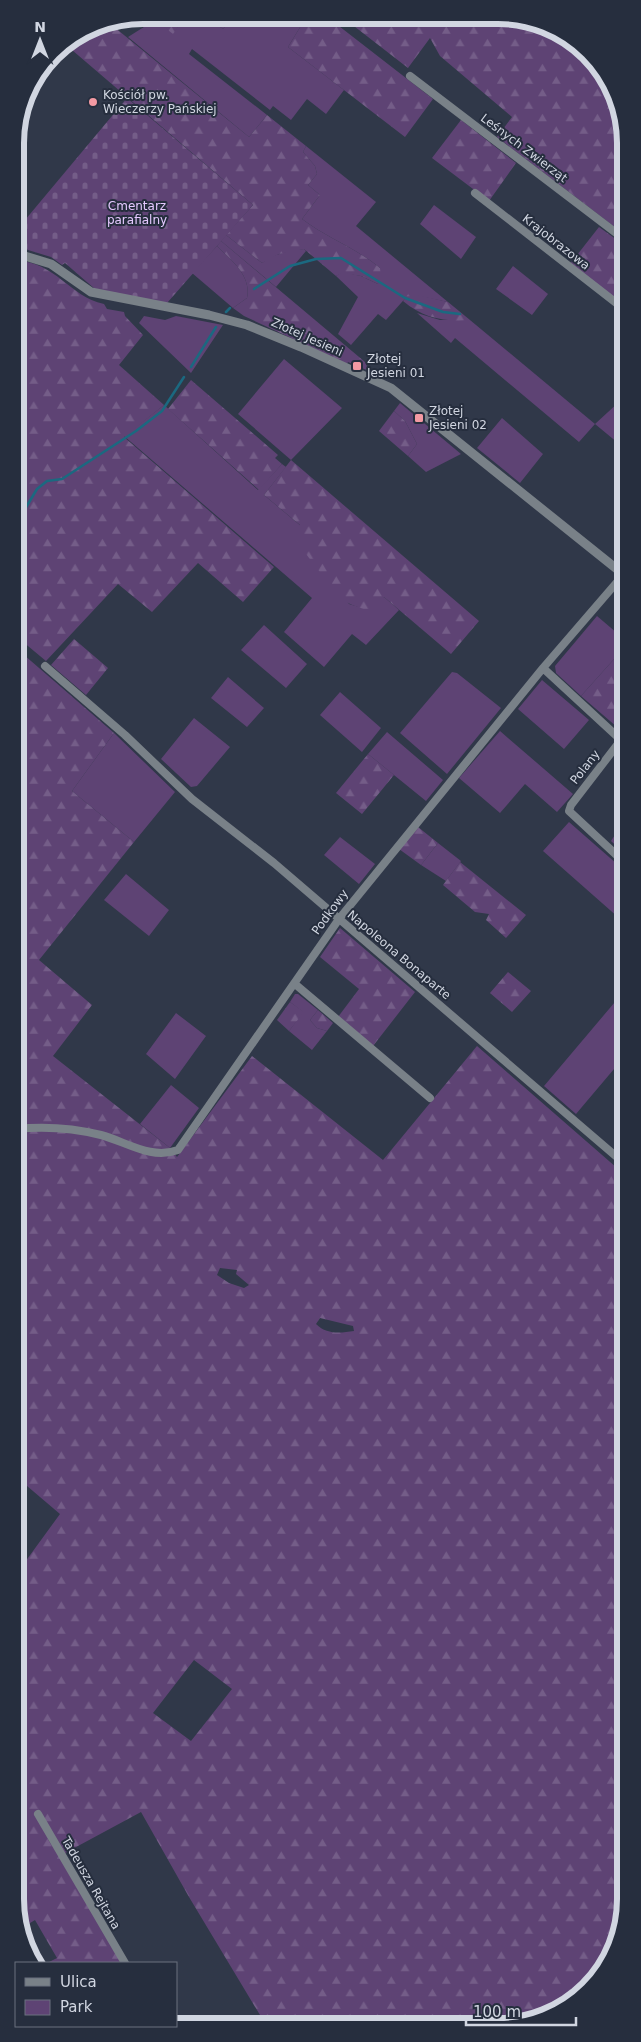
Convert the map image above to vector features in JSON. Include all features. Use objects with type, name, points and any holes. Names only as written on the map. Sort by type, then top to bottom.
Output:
[{"type":"street","name":"Leśnych Zwierząt","points":[[410,76],[617,234]]},
{"type":"street","name":"Krajobrazowa","points":[[475,194],[617,304]]},
{"type":"street","name":"Złotej Jesieni","points":[[24,256],[51,264],[96,294],[209,315],[247,326],[301,347],[391,388],[617,568]]},
{"type":"street","name":"Podkowy","points":[[24,1129],[56,1127],[102,1135],[151,1153],[166,1154],[178,1150],[339,919],[543,668],[617,582]]},
{"type":"street","name":"Napoleona Bonaparte","points":[[45,666],[125,735],[192,799],[274,863],[617,1157]]},
{"type":"street","name":"Polany","points":[[543,668],[617,733]]},
{"type":"street","name":"Polany","points":[[617,746],[571,805],[570,812],[617,856]]},
{"type":"street","points":[[294,984],[430,1098]]},
{"type":"street","name":"Tadeusza Rejtana","points":[[38,1814],[124,1962]]},
{"type":"green space","points":[[149,24],[161,24],[173,33],[180,24],[216,24],[223,29],[227,24],[302,24],[288,47],[344,90],[326,114],[307,99],[291,120],[273,106],[270,110],[192,49],[189,54],[267,115],[249,137],[128,37]]},
{"type":"green space","points":[[160,24],[180,24],[173,34]]},
{"type":"green space","points":[[216,24],[227,24],[223,29]]},
{"type":"green space","points":[[302,24],[336,24],[433,99],[405,137],[288,47]]},
{"type":"green space","points":[[351,24],[514,25],[544,33],[571,48],[593,70],[605,90],[615,119],[617,142],[617,229],[497,137],[512,117],[440,56],[430,38],[408,68]]},
{"type":"green space","points":[[115,27],[249,137],[267,115],[306,146],[303,152],[315,166],[317,174],[308,185],[320,195],[302,219],[371,261],[380,268],[381,278],[378,284],[361,276],[342,273],[336,276],[304,249],[279,254],[262,263],[226,235],[253,205],[70,48],[97,33]]},
{"type":"green space","name":"Cmentarz parafialny","points":[[127,98],[253,205],[167,303],[95,289],[65,263],[62,265],[51,257],[24,249],[24,221]]},
{"type":"green space","points":[[461,120],[516,163],[489,201],[432,158]]},
{"type":"green space","points":[[306,146],[376,202],[356,226],[448,302],[409,294],[386,320],[378,314],[351,345],[338,334],[358,297],[336,276],[342,272],[361,276],[378,284],[380,268],[302,219],[320,195],[308,185],[317,174],[315,166],[303,152]]},
{"type":"green space","points":[[434,205],[476,237],[461,259],[420,224]]},
{"type":"green space","points":[[599,227],[617,240],[617,301],[570,264]]},
{"type":"green space","points":[[226,235],[262,263],[287,251],[304,249],[306,251],[276,287],[221,241]]},
{"type":"green space","points":[[221,241],[365,362],[369,371],[348,362],[347,364],[244,316],[233,308],[247,298],[248,290],[239,269],[217,246]]},
{"type":"green space","points":[[217,246],[239,269],[248,290],[247,298],[233,308],[192,273]]},
{"type":"green space","points":[[24,261],[30,262],[53,273],[81,294],[104,304],[107,309],[124,312],[125,316],[143,335],[119,365],[164,405],[124,437],[274,567],[243,602],[198,563],[152,612],[118,584],[46,661],[24,643]]},
{"type":"green space","points":[[513,266],[548,294],[532,315],[496,289]]},
{"type":"green space","points":[[409,293],[448,302],[470,320],[451,320],[426,315],[403,301]]},
{"type":"green space","points":[[417,313],[440,320],[470,320],[595,424],[579,442],[455,338],[451,343]]},
{"type":"green space","points":[[144,316],[165,320],[176,316],[223,325],[191,373],[139,323]]},
{"type":"green space","points":[[284,359],[342,408],[291,460],[238,414]]},
{"type":"green space","points":[[191,380],[278,455],[275,458],[282,464],[259,490],[168,409]]},
{"type":"green space","points":[[400,403],[461,454],[426,472],[408,456],[417,444],[405,421],[394,411]]},
{"type":"green space","points":[[617,404],[617,442],[595,424]]},
{"type":"green space","points":[[164,405],[258,490],[282,464],[286,467],[264,495],[301,526],[349,604],[359,607],[384,597],[399,610],[366,645],[352,634],[324,667],[284,632],[312,598],[124,436]]},
{"type":"green space","points":[[394,411],[405,421],[417,444],[408,456],[379,431]]},
{"type":"green space","points":[[502,418],[543,454],[520,483],[477,448]]},
{"type":"green space","points":[[291,460],[479,621],[451,654],[384,597],[372,612],[350,604],[329,583],[303,550],[294,535],[300,525],[264,495]]},
{"type":"green space","points":[[597,616],[617,633],[617,656],[581,696],[556,673],[555,666]]},
{"type":"green space","points":[[264,625],[307,664],[286,688],[241,650]]},
{"type":"green space","points":[[74,639],[108,668],[86,695],[51,665]]},
{"type":"green space","points":[[24,655],[114,733],[72,791],[134,842],[39,960],[92,1005],[53,1056],[170,1148],[177,1157],[252,1056],[383,1160],[477,1046],[617,1168],[617,1907],[608,1945],[588,1978],[571,1994],[558,2002],[544,2009],[514,2017],[262,2018],[189,1897],[141,1812],[65,1853],[125,1962],[49,1962],[57,1958],[35,1920],[27,1925],[24,1900],[24,1563],[60,1514],[24,1483]],"holes":[[[220,1268],[237,1270],[236,1274],[249,1285],[244,1288],[229,1283],[217,1275]],[[320,1318],[353,1326],[354,1331],[329,1332],[316,1324]],[[194,1660],[232,1689],[191,1741],[153,1713]]]},
{"type":"green space","points":[[617,656],[617,727],[581,696]]},
{"type":"green space","points":[[452,672],[457,673],[501,708],[447,774],[400,733]]},
{"type":"green space","points":[[228,677],[264,708],[247,727],[211,698]]},
{"type":"green space","points":[[542,680],[589,720],[564,749],[518,709]]},
{"type":"green space","points":[[340,692],[381,728],[362,752],[320,715]]},
{"type":"green space","points":[[194,718],[230,747],[197,786],[191,787],[161,759]]},
{"type":"green space","points":[[500,731],[573,794],[557,812],[525,784],[500,813],[459,778]]},
{"type":"green space","points":[[387,732],[443,780],[426,801],[368,754]]},
{"type":"green space","points":[[114,733],[175,792],[134,842],[72,791]]},
{"type":"green space","points":[[368,754],[394,775],[362,814],[336,793]]},
{"type":"green space","points":[[569,822],[617,864],[617,916],[543,851]]},
{"type":"green space","points":[[418,827],[438,843],[421,865],[399,849]]},
{"type":"green space","points":[[617,832],[617,847],[611,841]]},
{"type":"green space","points":[[340,837],[375,864],[359,884],[324,855]]},
{"type":"green space","points":[[438,843],[461,861],[446,881],[421,865]]},
{"type":"green space","points":[[460,862],[526,915],[506,938],[486,920],[489,914],[475,912],[443,885]]},
{"type":"green space","points":[[126,874],[169,910],[149,936],[104,900]]},
{"type":"green space","points":[[340,928],[415,992],[373,1046],[338,1017],[359,989],[320,957]]},
{"type":"green space","points":[[508,972],[531,991],[512,1012],[490,993]]},
{"type":"green space","points":[[295,994],[298,994],[318,1010],[310,1020],[317,1028],[327,1031],[312,1050],[289,1031],[303,1012],[290,1002]]},
{"type":"green space","points":[[617,1000],[617,1065],[576,1114],[544,1086]]},
{"type":"green space","points":[[290,1002],[304,1012],[289,1031],[277,1020]]},
{"type":"green space","points":[[318,1010],[333,1023],[327,1031],[317,1028],[310,1020]]},
{"type":"green space","points":[[176,1013],[206,1036],[175,1079],[146,1054]]},
{"type":"green space","points":[[171,1085],[199,1108],[170,1148],[140,1124]]},
{"type":"waterway","points":[[254,289],[290,266],[316,259],[341,258],[405,298],[443,312],[460,314]]},
{"type":"waterway","points":[[226,312],[230,308]]},
{"type":"waterway","points":[[191,367],[216,327]]},
{"type":"waterway","points":[[25,509],[37,489],[47,481],[62,479],[136,431],[162,411],[184,377]]},
{"type":"place","name":"Kościół pw. Wieczerzy Pańskiej","points":[[93,102]]},
{"type":"place","name":"Złotej Jesieni 01","points":[[357,366]]},
{"type":"place","name":"Złotej Jesieni 02","points":[[419,418]]}]
